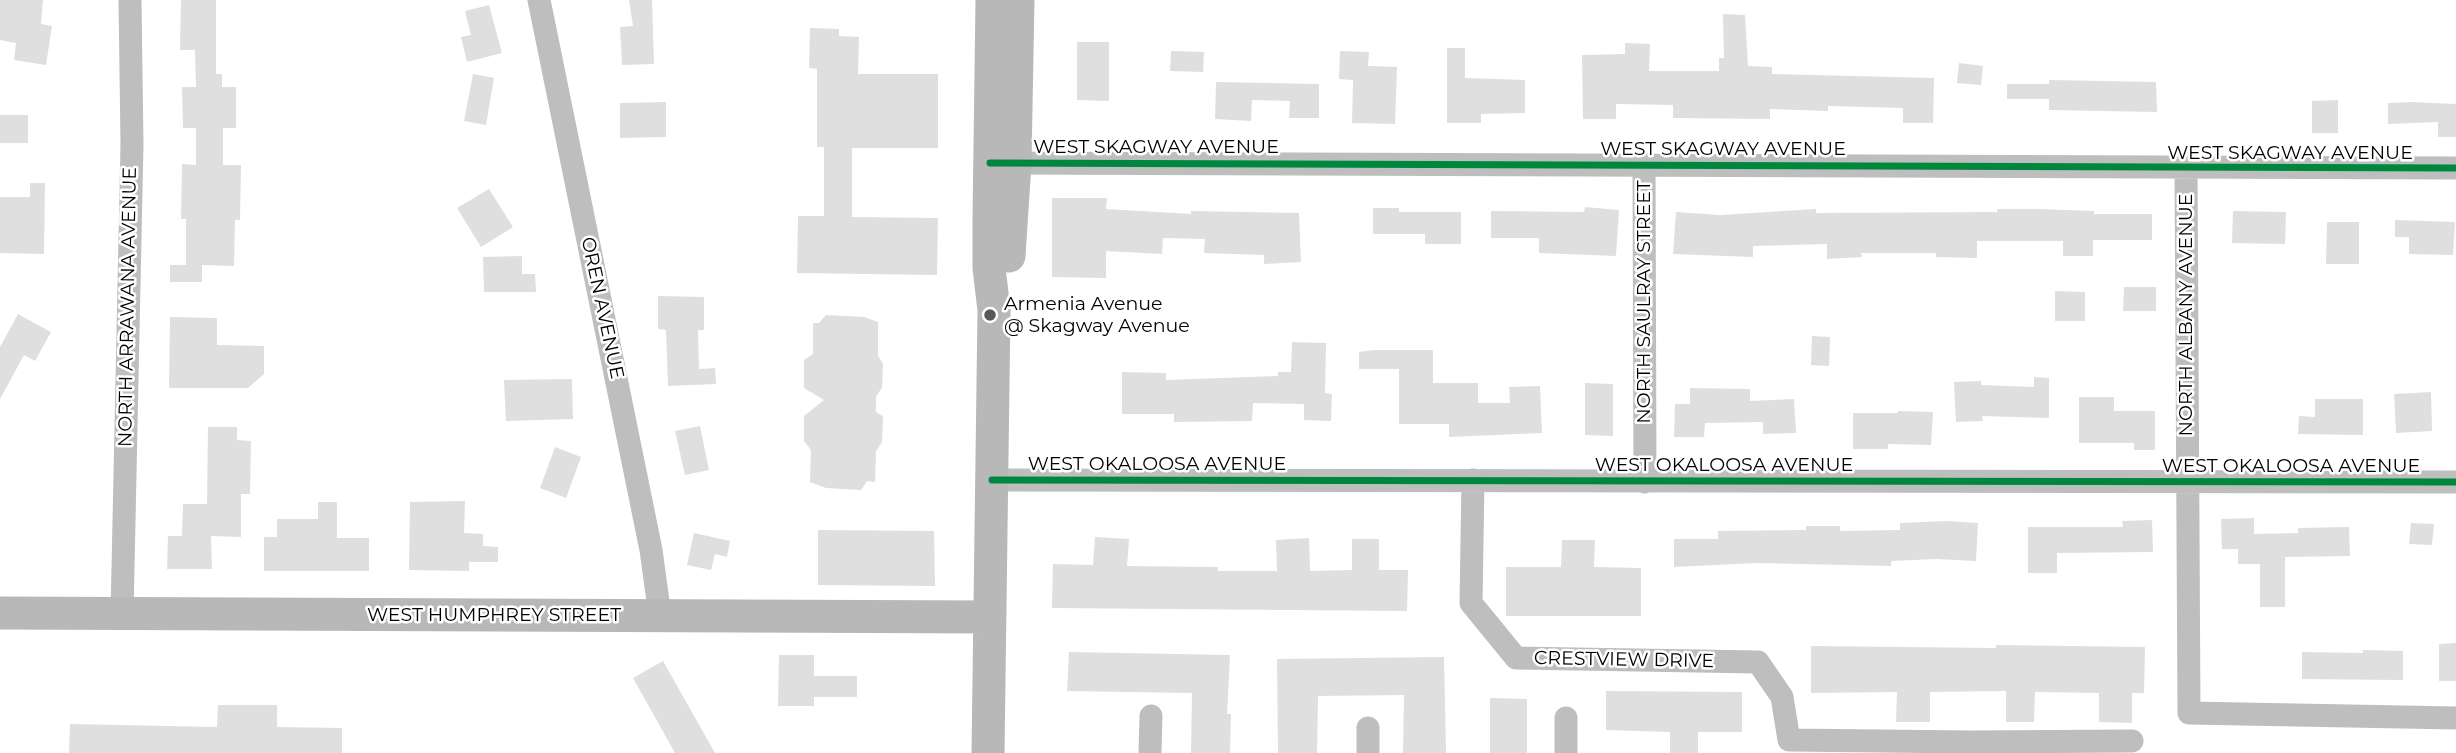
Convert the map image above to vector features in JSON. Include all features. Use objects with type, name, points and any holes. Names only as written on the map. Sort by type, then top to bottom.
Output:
[{"type":"street","name":"NORTH ARRAWANA AVENUE","points":[[122,615],[132,144],[130,0]]},
{"type":"street","name":"OREN AVENUE","points":[[539,0],[652,550],[660,616]]},
{"type":"street","points":[[992,0],[1002,163]]},
{"type":"street","points":[[988,753],[994,310],[989,268],[1018,0]]},
{"type":"street","name":"WEST SKAGWAY AVENUE","points":[[1002,163],[2456,168]]},
{"type":"street","name":"NORTH SAULRAY STREET","points":[[1644,164],[1645,482]]},
{"type":"street","name":"NORTH ALBANY AVENUE","points":[[2186,169],[2189,713],[2456,718]]},
{"type":"street","name":"WEST OKALOOSA AVENUE","points":[[992,480],[2456,482]]},
{"type":"street","name":"CRESTVIEW DRIVE","points":[[1473,480],[1471,603],[1516,658],[1758,662],[1782,697],[1784,746],[1972,747],[2132,741]]},
{"type":"street","name":"WEST HUMPHREY STREET","points":[[0,613],[989,617]]},
{"type":"street","points":[[1150,753],[1151,716]]},
{"type":"street","points":[[1566,718],[1566,753]]},
{"type":"street","points":[[1368,728],[1368,753]]},
{"type":"building","points":[[0,0],[43,0],[41,24],[52,26],[46,65],[14,60],[16,43],[0,40]]},
{"type":"building","points":[[181,0],[216,0],[216,74],[222,74],[222,87],[236,87],[236,128],[223,128],[223,165],[241,165],[240,220],[235,220],[234,266],[202,265],[202,282],[170,282],[170,265],[186,265],[186,219],[181,219],[182,164],[196,165],[196,128],[183,128],[182,87],[196,87],[195,50],[180,50]]},
{"type":"building","points":[[629,0],[652,0],[654,64],[622,65],[620,27],[633,26]]},
{"type":"building","points":[[489,5],[502,53],[467,62],[461,37],[471,35],[465,11]]},
{"type":"building","points":[[1723,14],[1745,15],[1748,66],[1772,67],[1772,74],[1934,78],[1933,123],[1903,123],[1903,108],[1828,106],[1828,111],[1770,109],[1770,119],[1673,118],[1673,105],[1616,104],[1616,119],[1583,119],[1582,55],[1625,54],[1625,43],[1650,44],[1649,71],[1719,71],[1719,58],[1724,58]]},
{"type":"building","points":[[810,28],[839,29],[839,36],[859,37],[858,74],[938,74],[938,148],[852,148],[852,217],[938,218],[937,275],[797,273],[798,216],[824,216],[824,147],[817,147],[817,69],[809,68]]},
{"type":"building","points":[[1077,42],[1109,42],[1109,101],[1077,100]]},
{"type":"building","points":[[1447,48],[1465,48],[1465,78],[1525,80],[1525,113],[1481,114],[1481,123],[1447,123]]},
{"type":"building","points":[[1171,51],[1204,52],[1203,72],[1170,71]]},
{"type":"building","points":[[1340,51],[1369,52],[1368,66],[1397,67],[1395,124],[1352,123],[1353,80],[1339,79]]},
{"type":"building","points":[[1959,63],[1983,66],[1981,85],[1957,83]]},
{"type":"building","points":[[473,74],[494,78],[486,125],[464,121]]},
{"type":"building","points":[[2049,80],[2156,82],[2157,112],[2049,110],[2049,99],[2007,99],[2007,84],[2049,84]]},
{"type":"building","points":[[1216,82],[1319,84],[1319,118],[1289,118],[1290,101],[1252,100],[1251,121],[1215,119]]},
{"type":"building","points":[[2338,100],[2338,133],[2312,133],[2312,101]]},
{"type":"building","points":[[666,102],[666,137],[620,138],[620,103]]},
{"type":"building","points":[[2388,103],[2456,104],[2456,137],[2438,137],[2438,122],[2388,124]]},
{"type":"building","points":[[0,115],[28,115],[28,143],[0,143]]},
{"type":"building","points":[[30,183],[45,183],[44,254],[0,253],[0,197],[30,197]]},
{"type":"building","points":[[489,189],[513,227],[481,247],[457,208]]},
{"type":"building","points":[[1052,198],[1107,198],[1106,209],[1191,214],[1191,211],[1299,213],[1301,262],[1264,264],[1264,255],[1204,253],[1205,239],[1163,238],[1162,254],[1106,251],[1106,278],[1052,277]]},
{"type":"building","points":[[1585,207],[1619,210],[1616,256],[1539,253],[1539,238],[1491,238],[1491,211],[1584,212]]},
{"type":"building","points":[[1373,208],[1399,208],[1399,212],[1461,212],[1461,244],[1425,244],[1425,234],[1373,234]]},
{"type":"building","points":[[1816,209],[1816,213],[1997,212],[1997,209],[2037,209],[2094,211],[2094,214],[2152,214],[2152,240],[2093,240],[2093,256],[2063,256],[2063,241],[1977,241],[1977,258],[1936,257],[1936,253],[1861,253],[1862,257],[1827,259],[1827,244],[1753,246],[1753,257],[1673,254],[1676,212],[1720,215]]},
{"type":"building","points":[[2233,211],[2286,212],[2285,244],[2232,243]]},
{"type":"building","points":[[2395,220],[2455,222],[2453,255],[2409,254],[2409,237],[2395,237]]},
{"type":"building","points":[[2327,222],[2359,222],[2359,264],[2326,264]]},
{"type":"building","points":[[522,256],[522,274],[535,274],[536,292],[484,292],[483,257]]},
{"type":"building","points":[[2124,287],[2156,287],[2156,311],[2123,311]]},
{"type":"building","points":[[2055,291],[2085,292],[2085,321],[2055,321]]},
{"type":"building","points":[[658,296],[704,297],[704,330],[698,330],[699,369],[715,368],[716,384],[668,386],[666,330],[658,329]]},
{"type":"building","points":[[18,314],[51,332],[35,361],[24,355],[0,399],[0,347]]},
{"type":"building","points":[[826,315],[864,317],[878,322],[878,356],[883,364],[882,388],[876,396],[876,412],[883,416],[882,442],[876,451],[875,482],[867,481],[861,490],[826,488],[810,482],[811,450],[804,441],[804,416],[824,400],[804,388],[804,360],[813,354],[813,323],[819,323]]},
{"type":"building","points":[[170,317],[217,318],[217,345],[264,346],[264,374],[248,388],[169,388]]},
{"type":"building","points":[[1812,336],[1830,337],[1829,366],[1811,365]]},
{"type":"building","points":[[1292,342],[1326,343],[1325,393],[1332,394],[1331,421],[1304,420],[1304,404],[1253,403],[1252,421],[1174,422],[1174,414],[1122,414],[1122,372],[1166,373],[1166,380],[1278,376],[1278,372],[1291,372]]},
{"type":"building","points":[[1433,350],[1433,383],[1478,383],[1478,403],[1510,403],[1509,387],[1540,386],[1542,433],[1449,437],[1449,424],[1399,424],[1399,369],[1359,369],[1359,352]]},
{"type":"building","points":[[2034,377],[2049,378],[2049,418],[1982,416],[1983,421],[1956,422],[1954,382],[1981,381],[1981,385],[2034,387]]},
{"type":"building","points":[[572,379],[573,419],[506,421],[504,380]]},
{"type":"building","points":[[1585,383],[1613,384],[1613,436],[1585,435]]},
{"type":"building","points":[[1690,388],[1750,389],[1750,401],[1794,399],[1796,433],[1763,434],[1763,422],[1705,423],[1704,437],[1674,437],[1675,404],[1690,404]]},
{"type":"building","points":[[2431,392],[2432,431],[2396,433],[2394,394]]},
{"type":"building","points":[[2079,397],[2114,397],[2114,411],[2155,411],[2155,450],[2134,450],[2134,443],[2079,443]]},
{"type":"building","points":[[2315,399],[2363,399],[2363,435],[2298,434],[2299,416],[2315,417]]},
{"type":"building","points":[[1933,412],[1931,445],[1888,444],[1888,449],[1853,449],[1853,413]]},
{"type":"building","points":[[700,426],[709,470],[685,475],[675,431]]},
{"type":"building","points":[[208,427],[237,427],[237,440],[251,441],[250,494],[241,494],[241,537],[211,536],[212,569],[167,569],[168,536],[182,536],[183,504],[207,504]]},
{"type":"building","points":[[555,447],[581,457],[566,498],[540,488]]},
{"type":"building","points":[[465,501],[464,533],[483,534],[483,546],[498,547],[498,562],[469,562],[469,571],[409,570],[410,502]]},
{"type":"building","points":[[318,502],[337,502],[337,538],[369,538],[369,571],[264,571],[264,537],[277,537],[277,519],[318,519]]},
{"type":"building","points":[[2254,518],[2254,534],[2298,533],[2298,528],[2349,527],[2350,556],[2285,557],[2285,607],[2260,607],[2260,564],[2238,564],[2238,549],[2222,549],[2221,519]]},
{"type":"building","points":[[2152,520],[2153,552],[2057,553],[2057,573],[2028,573],[2028,527],[2123,527],[2122,521]]},
{"type":"building","points":[[1900,523],[1978,523],[1976,561],[1891,561],[1891,566],[1757,563],[1674,567],[1674,539],[1718,539],[1718,531],[1806,530],[1806,526],[1840,526],[1840,531],[1900,530]]},
{"type":"building","points":[[2411,523],[2434,524],[2432,545],[2409,544]]},
{"type":"building","points":[[818,530],[934,531],[935,586],[818,585]]},
{"type":"building","points":[[694,533],[730,541],[727,557],[715,554],[711,570],[687,565]]},
{"type":"building","points":[[1095,537],[1129,539],[1127,566],[1218,567],[1218,571],[1277,571],[1276,540],[1309,538],[1310,571],[1352,570],[1352,539],[1379,539],[1379,570],[1408,570],[1407,611],[1052,608],[1053,564],[1093,565]]},
{"type":"building","points":[[1562,540],[1595,540],[1594,567],[1641,568],[1641,616],[1506,616],[1506,567],[1561,567]]},
{"type":"building","points":[[2456,643],[2456,681],[2439,681],[2439,644]]},
{"type":"building","points":[[1996,645],[2145,647],[2144,693],[2132,693],[2132,723],[2099,722],[2099,693],[2035,692],[2034,722],[2006,722],[2006,691],[1930,692],[1930,722],[1896,722],[1897,692],[1811,693],[1811,646],[1996,648]]},
{"type":"building","points":[[2363,650],[2403,651],[2403,680],[2302,679],[2302,652],[2363,653]]},
{"type":"building","points":[[1069,652],[1230,655],[1227,714],[1231,714],[1230,753],[1191,753],[1192,693],[1067,691]]},
{"type":"building","points":[[779,655],[814,655],[814,676],[857,676],[857,697],[814,697],[814,706],[778,706]]},
{"type":"building","points":[[1444,657],[1446,753],[1403,753],[1404,695],[1318,696],[1317,753],[1278,753],[1277,659]]},
{"type":"building","points":[[663,661],[715,753],[675,753],[633,678]]},
{"type":"building","points":[[1606,691],[1742,692],[1742,732],[1698,732],[1698,753],[1670,753],[1670,732],[1606,730]]},
{"type":"building","points":[[1490,698],[1527,699],[1527,753],[1490,753]]},
{"type":"building","points":[[218,705],[277,705],[277,727],[342,728],[342,753],[69,753],[70,724],[217,727]]},
{"type":"cycle path","points":[[990,163],[2456,168]]},
{"type":"cycle path","points":[[992,480],[2456,482]]},
{"type":"place","name":"Armenia Avenue @ Skagway Avenue","points":[[990,315]]}]
